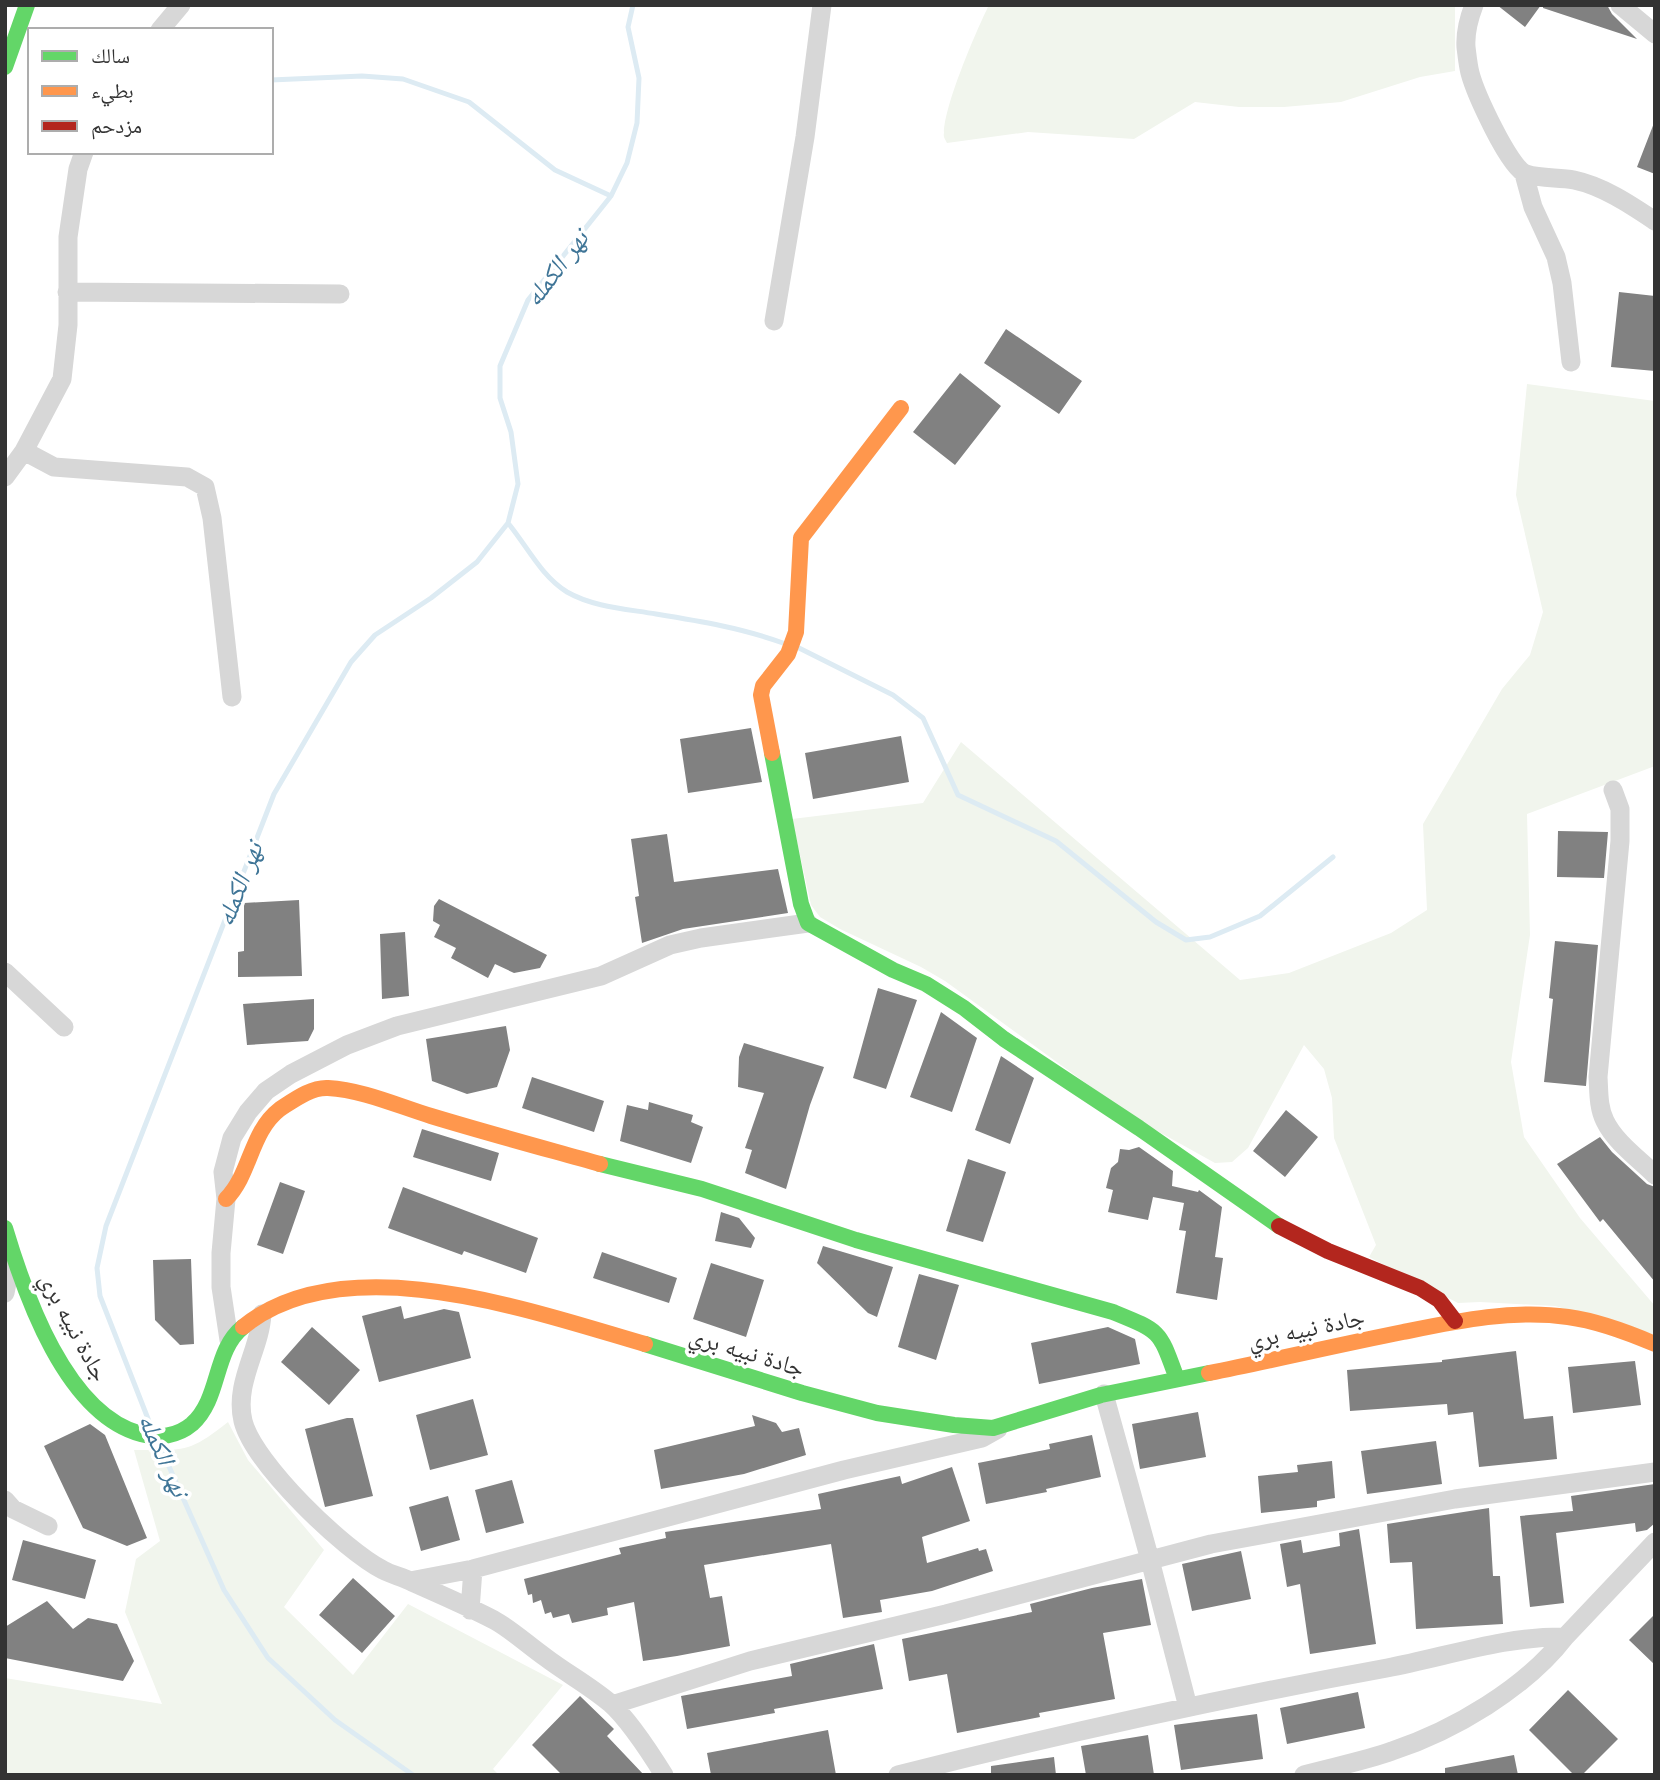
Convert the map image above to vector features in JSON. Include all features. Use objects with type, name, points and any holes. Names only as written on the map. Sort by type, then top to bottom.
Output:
[{"type":"street","points":[[6,64],[27,5]]},
{"type":"street","points":[[162,28],[181,5]]},
{"type":"street","points":[[774,321],[805,137],[822,5]]},
{"type":"street","points":[[1474,5],[1468,21],[1466,45],[1470,74],[1490,122],[1514,163],[1524,174],[1533,207],[1556,257],[1562,283],[1571,362]]},
{"type":"street","points":[[1619,5],[1655,34]]},
{"type":"street","points":[[5,477],[24,451],[62,379],[68,325],[68,237],[78,169],[83,154]]},
{"type":"street","points":[[1524,174],[1575,180],[1597,188],[1655,221]]},
{"type":"street","points":[[67,292],[340,294]]},
{"type":"street","points":[[808,923],[801,904],[761,704],[763,686],[788,654],[796,632],[801,538],[901,408]]},
{"type":"street","points":[[24,451],[54,467],[187,477],[205,487],[212,519],[232,697]]},
{"type":"street","points":[[1613,790],[1620,809],[1620,841],[1598,1077],[1600,1102],[1605,1122],[1618,1139],[1655,1175]]},
{"type":"street","points":[[229,1340],[221,1287],[226,1199],[223,1171],[233,1138],[248,1112],[266,1091],[291,1073],[347,1045],[397,1026],[601,976],[670,945],[808,923],[893,970],[926,984],[964,1008],[1004,1039],[1139,1128],[1272,1222],[1328,1251],[1420,1289],[1439,1300],[1455,1321]]},
{"type":"street","points":[[5,972],[64,1027]]},
{"type":"street","points":[[226,1199],[237,1188],[256,1139],[278,1111],[314,1089],[328,1088],[357,1093],[504,1138],[702,1189],[856,1240],[1113,1312],[1151,1328],[1162,1339],[1177,1379]]},
{"type":"street","name":"جادة نبيه بري","points":[[5,1228],[12,1257],[33,1307],[87,1400],[122,1427],[149,1436],[162,1437],[179,1433],[196,1421],[205,1406],[229,1340],[243,1326],[262,1314],[297,1299],[333,1290],[372,1286],[436,1290],[603,1331],[795,1392],[856,1408],[914,1419],[999,1429],[1028,1417],[1104,1394],[1455,1321],[1528,1314],[1569,1317],[1606,1325],[1655,1344]]},
{"type":"street","points":[[5,1293],[12,1257]]},
{"type":"street","points":[[262,1314],[261,1332],[247,1367],[241,1400],[243,1422],[254,1445],[278,1475],[343,1543],[383,1570],[495,1621],[612,1705],[653,1756],[664,1775]]},
{"type":"street","points":[[1104,1394],[1188,1707]]},
{"type":"street","points":[[410,1580],[473,1569],[844,1469],[982,1438],[999,1429]]},
{"type":"street","points":[[612,1705],[750,1661],[958,1611],[1211,1544],[1455,1499],[1655,1472]]},
{"type":"street","points":[[5,1500],[13,1509],[48,1526]]},
{"type":"street","points":[[1304,1775],[1392,1751],[1455,1723],[1496,1698],[1536,1670],[1655,1542]]},
{"type":"street","points":[[470,1610],[473,1569]]},
{"type":"street","points":[[898,1775],[1023,1742],[1188,1707],[1515,1640],[1565,1637]]},
{"type":"shaded area","points":[[989,5],[1455,5],[1455,71],[1420,77],[1341,102],[1284,107],[1239,107],[1195,102],[1134,139],[1028,132],[947,143],[944,134],[949,105]]},
{"type":"shaded area","points":[[1527,384],[1655,401],[1655,766],[1527,814],[1530,935],[1511,1062],[1524,1137],[1580,1218],[1655,1306],[1655,1335],[1555,1306],[1458,1303],[1369,1257],[1376,1245],[1334,1138],[1332,1098],[1324,1069],[1304,1045],[1248,1148],[1232,1162],[1215,1163],[1134,1118],[945,981],[820,917],[811,905],[792,819],[923,803],[961,742],[1240,980],[1289,973],[1391,933],[1427,910],[1423,824],[1502,689],[1530,655],[1543,612],[1516,495]]},
{"type":"shaded area","points":[[228,1422],[248,1460],[324,1550],[284,1607],[353,1675],[408,1604],[563,1685],[493,1769],[499,1775],[5,1775],[5,1678],[162,1704],[125,1612],[136,1559],[160,1541],[134,1450],[184,1448],[203,1440]]},
{"type":"building","points":[[1497,5],[1541,5],[1525,27]]},
{"type":"building","points":[[1543,5],[1607,5],[1612,14],[1637,39],[1543,8]]},
{"type":"building","points":[[1655,123],[1655,174],[1637,167]]},
{"type":"building","points":[[1619,292],[1655,296],[1655,371],[1611,367]]},
{"type":"building","points":[[1006,329],[1082,381],[1059,414],[984,363]]},
{"type":"building","points":[[960,373],[1001,406],[955,465],[913,432]]},
{"type":"building","points":[[751,728],[762,782],[688,793],[680,739]]},
{"type":"building","points":[[901,736],[909,782],[813,799],[805,753]]},
{"type":"building","points":[[1558,831],[1608,832],[1604,878],[1557,877]]},
{"type":"building","points":[[667,834],[674,882],[778,869],[788,913],[683,929],[642,943],[635,897],[639,896],[631,839]]},
{"type":"building","points":[[439,899],[547,955],[540,968],[514,973],[495,964],[488,978],[451,958],[456,948],[434,937],[440,925],[433,921],[434,906]]},
{"type":"building","points":[[299,900],[302,976],[238,977],[238,952],[244,951],[244,903]]},
{"type":"building","points":[[405,932],[409,996],[382,999],[380,934]]},
{"type":"building","points":[[1555,941],[1598,945],[1586,1086],[1544,1082],[1553,999],[1549,998]]},
{"type":"building","points":[[878,988],[917,1000],[886,1089],[853,1078]]},
{"type":"building","points":[[314,999],[314,1029],[308,1041],[247,1045],[243,1004]]},
{"type":"building","points":[[941,1012],[977,1038],[952,1112],[910,1097]]},
{"type":"building","points":[[506,1026],[510,1050],[497,1087],[467,1094],[432,1081],[426,1039]]},
{"type":"building","points":[[744,1043],[824,1067],[786,1189],[745,1173],[752,1150],[745,1148],[764,1093],[738,1087],[739,1057]]},
{"type":"building","points":[[1001,1056],[1034,1078],[1010,1144],[975,1130]]},
{"type":"building","points":[[532,1077],[604,1101],[594,1132],[522,1108]]},
{"type":"building","points":[[649,1102],[693,1115],[691,1122],[703,1127],[691,1163],[620,1141],[627,1105],[648,1110]]},
{"type":"building","points":[[1286,1110],[1318,1137],[1285,1177],[1253,1151]]},
{"type":"building","points":[[422,1129],[499,1153],[491,1181],[413,1157]]},
{"type":"building","points":[[1600,1137],[1612,1152],[1647,1184],[1655,1187],[1655,1282],[1603,1219],[1600,1222],[1557,1164]]},
{"type":"building","points":[[1139,1147],[1173,1171],[1172,1186],[1198,1192],[1199,1190],[1222,1207],[1215,1257],[1223,1258],[1217,1300],[1176,1293],[1186,1231],[1179,1230],[1184,1203],[1153,1197],[1148,1220],[1108,1212],[1113,1190],[1106,1188],[1111,1168],[1118,1162],[1120,1149]]},
{"type":"building","points":[[968,1159],[1006,1172],[983,1242],[946,1231]]},
{"type":"building","points":[[280,1182],[305,1191],[283,1254],[257,1245]]},
{"type":"building","points":[[403,1187],[538,1238],[526,1273],[464,1251],[462,1255],[388,1228]]},
{"type":"building","points":[[721,1212],[739,1218],[755,1238],[751,1248],[715,1241]]},
{"type":"building","points":[[823,1246],[893,1267],[877,1317],[868,1313],[817,1263]]},
{"type":"building","points":[[602,1252],[677,1278],[669,1303],[593,1278]]},
{"type":"building","points":[[191,1259],[194,1344],[180,1345],[155,1320],[153,1260]]},
{"type":"building","points":[[711,1263],[764,1280],[746,1337],[693,1319]]},
{"type":"building","points":[[919,1274],[959,1285],[936,1360],[898,1347]]},
{"type":"building","points":[[401,1306],[404,1319],[444,1309],[459,1312],[471,1358],[379,1382],[362,1316]]},
{"type":"building","points":[[312,1327],[360,1370],[329,1405],[281,1362]]},
{"type":"building","points":[[1108,1327],[1135,1339],[1140,1364],[1039,1384],[1031,1343]]},
{"type":"building","points":[[1516,1351],[1524,1419],[1553,1416],[1557,1459],[1479,1467],[1473,1412],[1448,1415],[1447,1404],[1350,1411],[1347,1370],[1442,1362]]},
{"type":"building","points":[[1635,1361],[1641,1405],[1573,1413],[1568,1367]]},
{"type":"building","points":[[473,1399],[488,1455],[430,1470],[416,1415]]},
{"type":"building","points":[[1198,1412],[1206,1457],[1140,1469],[1132,1424]]},
{"type":"building","points":[[752,1415],[776,1423],[782,1432],[799,1428],[806,1455],[744,1474],[661,1489],[654,1450],[755,1426]]},
{"type":"building","points":[[353,1418],[373,1496],[325,1507],[305,1429]]},
{"type":"building","points":[[90,1424],[105,1435],[147,1538],[127,1546],[83,1528],[44,1446]]},
{"type":"building","points":[[1092,1435],[1101,1477],[1046,1489],[1047,1492],[986,1504],[978,1463],[1050,1449],[1049,1444]]},
{"type":"building","points":[[1436,1441],[1442,1484],[1367,1494],[1361,1451]]},
{"type":"building","points":[[1332,1461],[1335,1498],[1317,1501],[1317,1507],[1261,1513],[1258,1476],[1298,1472],[1297,1465]]},
{"type":"building","points":[[952,1467],[970,1521],[922,1537],[927,1563],[978,1548],[979,1551],[986,1549],[993,1571],[932,1591],[880,1600],[882,1612],[843,1618],[831,1544],[704,1565],[710,1598],[722,1596],[730,1646],[677,1656],[643,1661],[634,1602],[607,1608],[608,1615],[572,1623],[569,1614],[553,1618],[551,1612],[545,1614],[541,1600],[533,1603],[532,1594],[528,1595],[524,1579],[621,1554],[619,1548],[666,1538],[665,1532],[821,1509],[818,1494],[900,1476],[902,1484]]},
{"type":"building","points":[[512,1480],[524,1523],[486,1533],[475,1490]]},
{"type":"building","points":[[1655,1484],[1655,1523],[1647,1530],[1636,1532],[1635,1523],[1556,1533],[1564,1603],[1530,1607],[1520,1516],[1573,1511],[1571,1496]]},
{"type":"building","points":[[448,1496],[460,1540],[421,1551],[409,1507]]},
{"type":"building","points":[[1489,1508],[1493,1576],[1500,1576],[1503,1624],[1416,1629],[1412,1562],[1390,1563],[1387,1524]]},
{"type":"building","points":[[1359,1529],[1376,1644],[1310,1654],[1300,1584],[1287,1587],[1280,1544],[1301,1540],[1303,1553],[1340,1546],[1339,1533]]},
{"type":"building","points":[[23,1540],[96,1560],[85,1599],[12,1580]]},
{"type":"building","points":[[1241,1551],[1251,1599],[1192,1611],[1182,1564]]},
{"type":"building","points":[[353,1578],[395,1616],[362,1653],[319,1615]]},
{"type":"building","points":[[1142,1579],[1151,1625],[1103,1633],[1115,1699],[1039,1713],[1040,1717],[957,1733],[947,1674],[909,1681],[902,1639],[1032,1612],[1030,1604],[1092,1588]]},
{"type":"building","points":[[47,1601],[73,1629],[88,1618],[117,1624],[134,1661],[123,1681],[5,1658],[5,1627]]},
{"type":"building","points":[[1655,1614],[1655,1665],[1629,1640]]},
{"type":"building","points":[[874,1644],[883,1689],[774,1709],[775,1713],[687,1729],[681,1696],[792,1676],[790,1664]]},
{"type":"building","points":[[1568,1690],[1618,1739],[1582,1775],[1574,1775],[1529,1730]]},
{"type":"building","points":[[1358,1692],[1365,1728],[1287,1744],[1280,1708]]},
{"type":"building","points":[[580,1696],[614,1729],[607,1736],[644,1775],[562,1775],[532,1745]]},
{"type":"building","points":[[1257,1714],[1263,1759],[1181,1770],[1174,1725]]},
{"type":"building","points":[[828,1730],[836,1775],[711,1775],[707,1753]]},
{"type":"building","points":[[1148,1735],[1154,1775],[1086,1775],[1081,1746]]},
{"type":"building","points":[[1514,1755],[1518,1775],[1445,1775],[1445,1768]]},
{"type":"building","points":[[1054,1757],[1056,1775],[991,1775],[991,1766]]},
{"type":"waterway","name":"نهر الكمله","points":[[152,1429],[100,1296],[97,1268],[106,1226],[274,794],[351,662],[375,635],[431,598],[477,562],[508,523],[518,484],[511,432],[500,398],[500,366],[528,300],[611,196],[627,163],[637,123],[639,78],[628,27],[633,5]]},
{"type":"waterway","points":[[273,80],[362,76],[403,79],[469,102],[555,170],[611,196]]},
{"type":"waterway","points":[[508,523],[549,578],[577,597],[610,607],[688,619],[752,633],[783,643]]},
{"type":"waterway","points":[[799,648],[893,695],[923,718],[958,795],[1056,841],[1156,922],[1186,940],[1210,937],[1260,916],[1333,857]]},
{"type":"waterway","name":"نهر الكمله","points":[[159,1444],[224,1590],[268,1658],[335,1720],[413,1775]]},
{"type":"traffic: fast","points":[[5,67],[27,5]]},
{"type":"traffic: fast","points":[[772,753],[801,904],[808,923],[893,970],[926,984],[964,1008],[1004,1039],[1139,1128],[1279,1226]]},
{"type":"traffic: fast","points":[[600,1164],[702,1189],[856,1240],[1113,1312],[1141,1324],[1157,1335],[1177,1379]]},
{"type":"traffic: fast","points":[[5,1228],[37,1317],[70,1378],[91,1403],[114,1422],[141,1434],[168,1435],[192,1424],[208,1401],[226,1349],[243,1327]]},
{"type":"traffic: fast","points":[[645,1344],[802,1393],[877,1413],[993,1428],[1101,1395],[1209,1373]]},
{"type":"traffic: slow","points":[[772,753],[761,695],[763,686],[788,654],[796,632],[801,538],[901,408]]},
{"type":"traffic: slow","points":[[226,1199],[241,1178],[256,1141],[270,1118],[297,1098],[322,1088],[367,1095],[600,1164]]},
{"type":"traffic: slow","points":[[243,1327],[285,1303],[333,1290],[386,1287],[441,1292],[496,1303],[645,1344]]},
{"type":"traffic: slow","points":[[1209,1373],[1423,1328],[1506,1315],[1547,1315],[1579,1319],[1655,1344]]},
{"type":"traffic: jam","points":[[1279,1226],[1328,1251],[1420,1288],[1439,1300],[1455,1321]]}]
